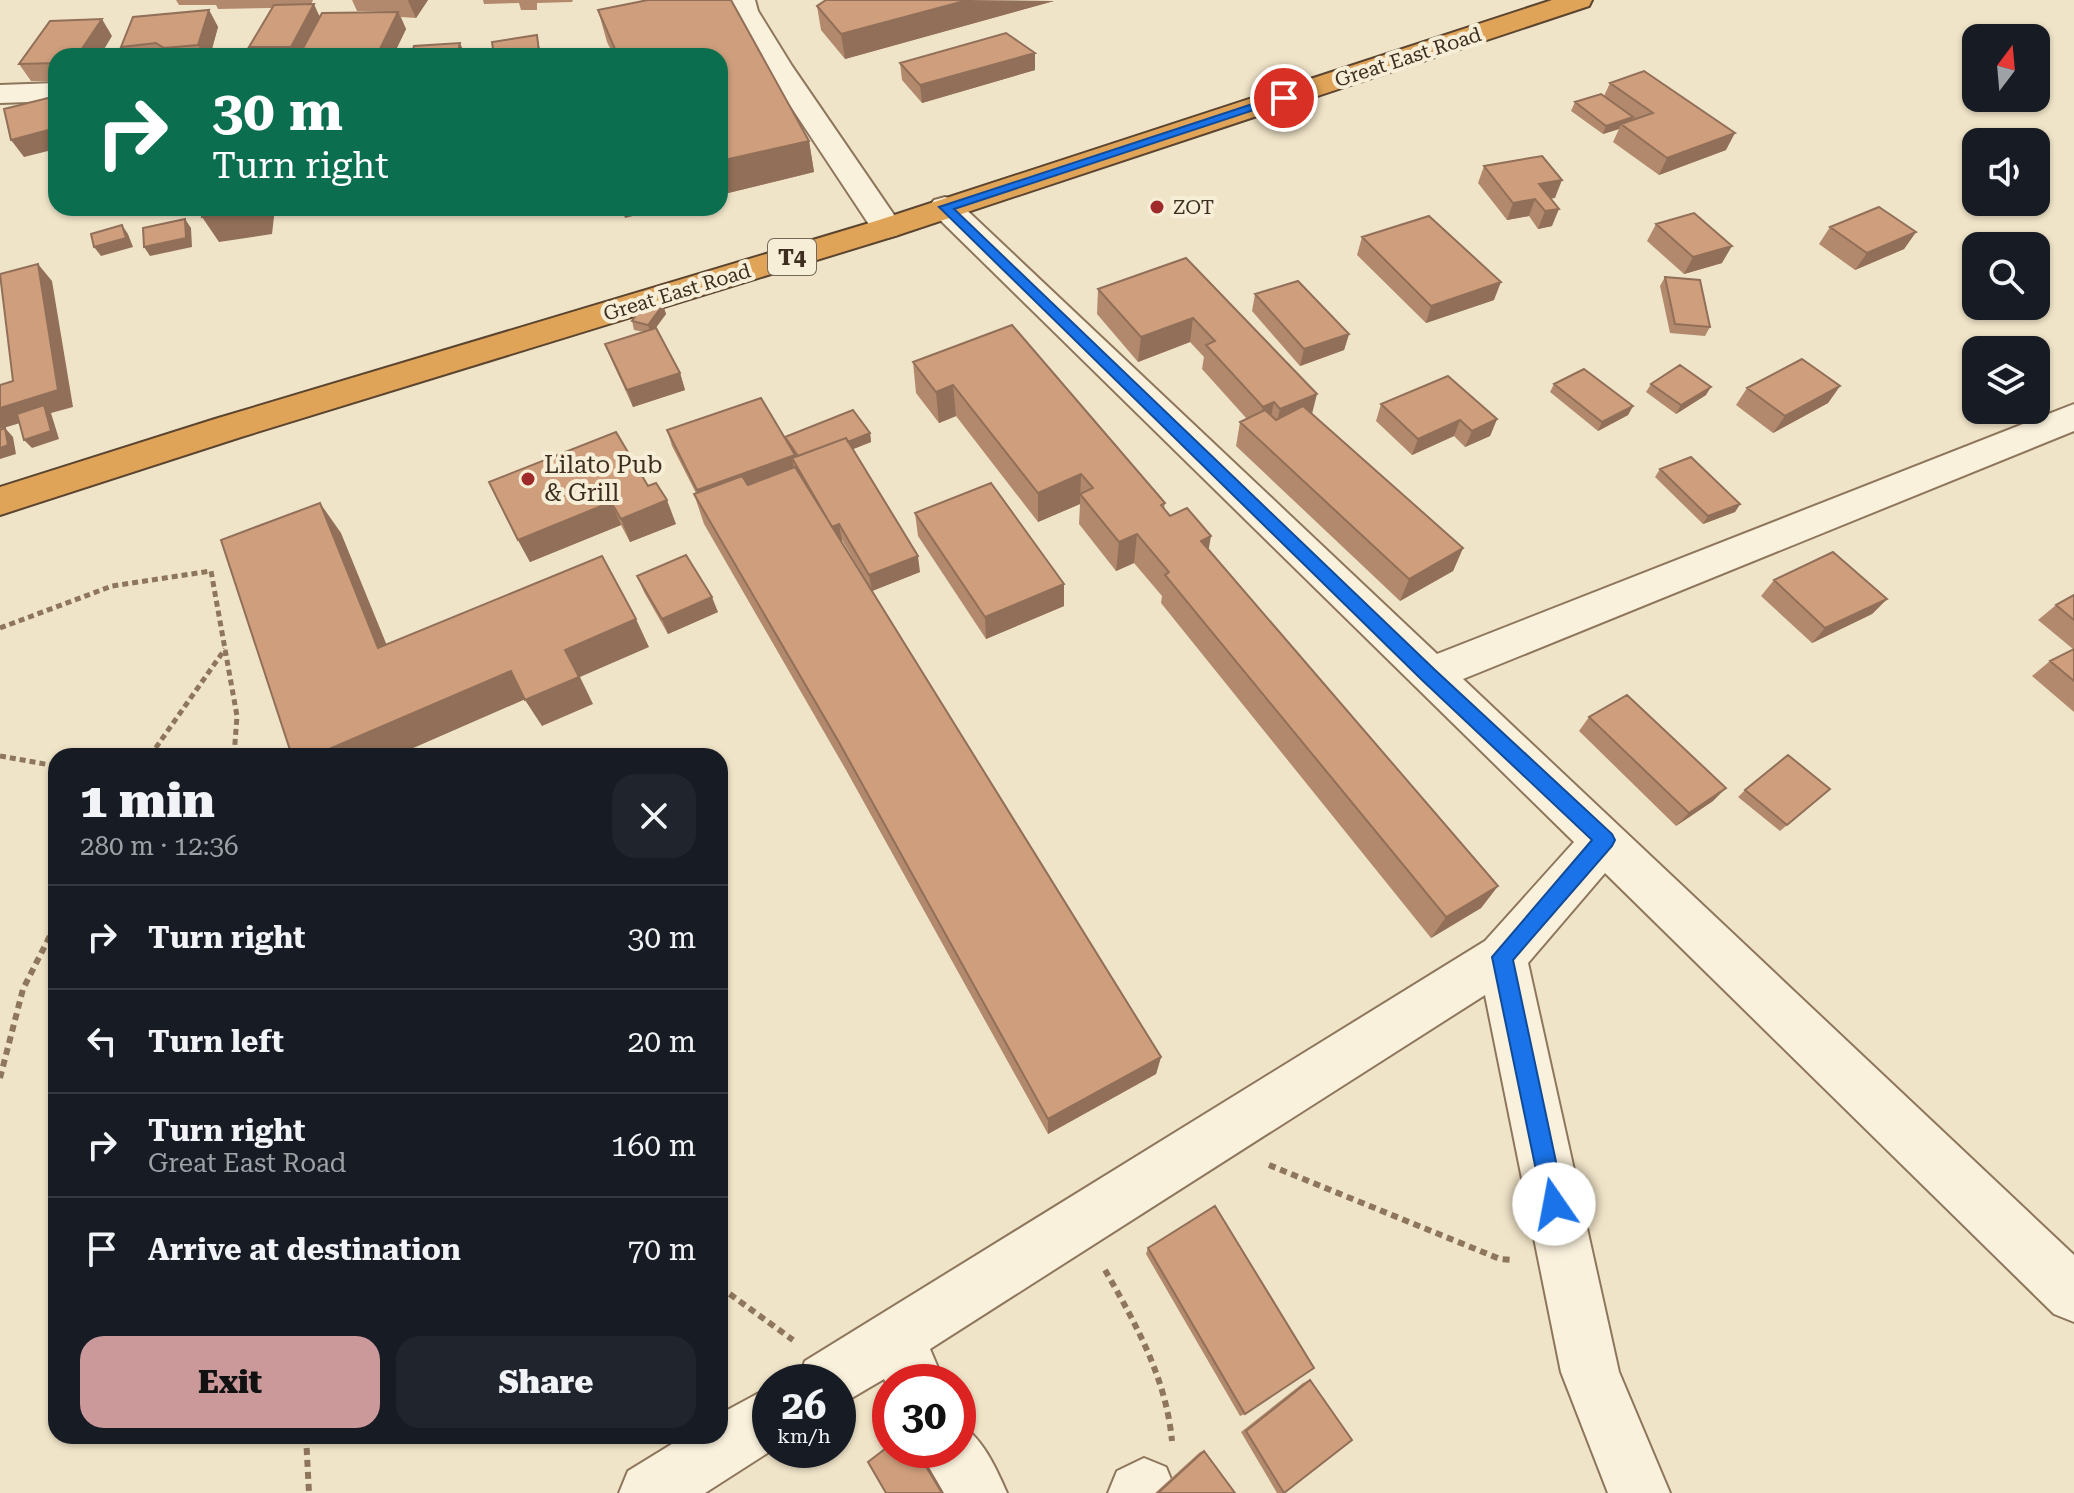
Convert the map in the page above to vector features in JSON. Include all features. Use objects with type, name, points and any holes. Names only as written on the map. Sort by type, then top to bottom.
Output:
[{"type":"highway","name":"Great East Road","points":[[0,501],[243,423],[887,228],[1579,0]]},
{"type":"street","points":[[742,0],[744,11],[786,82],[806,105],[887,228]]},
{"type":"street","points":[[0,94],[48,92]]},
{"type":"street","points":[[945,207],[2074,1294]]},
{"type":"street","points":[[1428,675],[2074,417]]},
{"type":"street","points":[[856,1372],[905,1360],[1078,1224],[1502,957],[1605,840]]},
{"type":"street","points":[[1502,957],[1590,1372],[1639,1493]]},
{"type":"street","points":[[728,1444],[752,1428]]},
{"type":"street","points":[[650,1493],[727,1444]]},
{"type":"street","points":[[959,1468],[976,1493]]},
{"type":"path","points":[[0,628],[112,586],[211,571],[237,716],[235,748]]},
{"type":"path","points":[[156,748],[225,649]]},
{"type":"path","points":[[0,756],[48,765]]},
{"type":"path","points":[[0,1078],[23,989],[48,940]]},
{"type":"path","points":[[1209,1141],[1500,1259],[1567,1265]]},
{"type":"path","points":[[1078,1224],[1126,1306],[1167,1401],[1172,1440],[1141,1491]]},
{"type":"path","points":[[728,1293],[816,1364]]},
{"type":"path","points":[[306,1444],[309,1493]]},
{"type":"building","points":[[648,0],[731,0],[809,141],[728,159],[728,48],[615,48],[598,10]]},
{"type":"building","points":[[826,0],[968,0],[841,34],[817,6]]},
{"type":"building","points":[[314,4],[291,47],[249,47],[274,5]]},
{"type":"building","points":[[209,10],[198,45],[164,48],[156,43],[121,47],[133,17]]},
{"type":"building","points":[[398,12],[380,48],[303,48],[322,13]]},
{"type":"building","points":[[102,19],[82,48],[48,48],[48,63],[19,64],[50,21]]},
{"type":"building","points":[[1006,33],[1035,53],[920,85],[900,63]]},
{"type":"building","points":[[537,35],[539,48],[493,48],[492,42]]},
{"type":"building","points":[[460,43],[459,48],[414,46]]},
{"type":"building","points":[[1644,71],[1735,133],[1667,158],[1621,124],[1653,113],[1610,83]]},
{"type":"building","points":[[1601,94],[1633,117],[1606,126],[1575,102]]},
{"type":"building","points":[[48,98],[48,130],[11,140],[4,109]]},
{"type":"building","points":[[1542,156],[1562,180],[1539,184],[1559,209],[1545,211],[1535,199],[1513,203],[1484,166]]},
{"type":"building","points":[[1879,207],[1916,232],[1867,253],[1830,227]]},
{"type":"building","points":[[1694,213],[1732,246],[1693,257],[1656,224]]},
{"type":"building","points":[[1429,216],[1501,282],[1431,306],[1362,237]]},
{"type":"building","points":[[185,219],[186,238],[144,247],[143,228]]},
{"type":"building","points":[[122,225],[126,238],[94,247],[91,234]]},
{"type":"building","points":[[1186,258],[1317,394],[1280,409],[1274,402],[1263,407],[1206,345],[1215,341],[1193,318],[1141,337],[1098,289]]},
{"type":"building","points":[[38,264],[58,390],[0,408],[0,385],[13,381],[0,274]]},
{"type":"building","points":[[1665,277],[1700,280],[1710,327],[1675,324]]},
{"type":"building","points":[[1298,281],[1349,334],[1304,349],[1255,294]]},
{"type":"building","points":[[646,302],[663,305],[648,325],[632,321]]},
{"type":"building","points":[[1012,325],[1165,503],[1161,505],[1170,516],[1187,508],[1211,536],[1201,541],[1498,886],[1446,917],[1165,575],[1169,572],[1137,534],[1119,542],[1080,494],[1093,488],[1081,474],[1038,493],[953,385],[936,392],[913,362]]},
{"type":"building","points":[[656,328],[680,373],[627,390],[605,344]]},
{"type":"building","points":[[1802,359],[1840,386],[1785,416],[1747,388]]},
{"type":"building","points":[[1680,365],[1711,387],[1681,405],[1651,384]]},
{"type":"building","points":[[1584,369],[1633,406],[1602,422],[1554,384]]},
{"type":"building","points":[[1448,376],[1497,419],[1472,431],[1460,420],[1418,439],[1381,404]]},
{"type":"building","points":[[761,398],[795,455],[697,490],[667,430]]},
{"type":"building","points":[[44,405],[51,431],[24,440],[17,414]]},
{"type":"building","points":[[1303,406],[1463,548],[1409,579],[1240,422],[1265,410],[1276,420]]},
{"type":"building","points":[[853,410],[870,433],[848,442],[846,438],[798,456],[785,437]]},
{"type":"building","points":[[5,428],[8,445],[0,448],[0,430]]},
{"type":"building","points":[[616,432],[648,486],[656,483],[667,500],[621,519],[611,502],[518,540],[489,482]]},
{"type":"building","points":[[846,438],[918,556],[869,575],[839,524],[832,527],[792,458]]},
{"type":"building","points":[[1691,457],[1740,504],[1708,516],[1660,469]]},
{"type":"building","points":[[791,467],[792,468],[747,484]]},
{"type":"building","points":[[795,467],[1161,1057],[1048,1119],[840,744],[694,494],[742,476],[748,485]]},
{"type":"building","points":[[991,483],[1064,584],[985,617],[915,513]]},
{"type":"building","points":[[320,503],[378,648],[602,556],[636,619],[565,650],[579,677],[525,700],[511,671],[332,748],[289,748],[221,540]]},
{"type":"building","points":[[1833,552],[1887,599],[1825,628],[1774,580]]},
{"type":"building","points":[[686,555],[712,597],[662,619],[637,576]]},
{"type":"building","points":[[2074,595],[2074,620],[2056,605]]},
{"type":"building","points":[[2074,649],[2074,681],[2050,661]]},
{"type":"building","points":[[1627,695],[1726,788],[1689,813],[1589,717]]},
{"type":"building","points":[[1788,755],[1830,789],[1787,825],[1745,790]]},
{"type":"building","points":[[1215,1206],[1314,1368],[1245,1414],[1148,1248]]},
{"type":"building","points":[[1310,1380],[1352,1440],[1284,1493],[1246,1431]]},
{"type":"building","points":[[1204,1451],[1235,1493],[1158,1493]]},
{"type":"building","points":[[872,1459],[872,1468],[927,1468],[942,1493],[886,1493],[868,1462]]},
{"type":"place","name":"ZOT","points":[[1157,207]]},
{"type":"place","name":"Lilato Pub & Grill","points":[[528,479]]},
{"type":"route","points":[[1284,98],[945,207],[1428,675],[1605,840],[1502,957],[1554,1204]]}]
